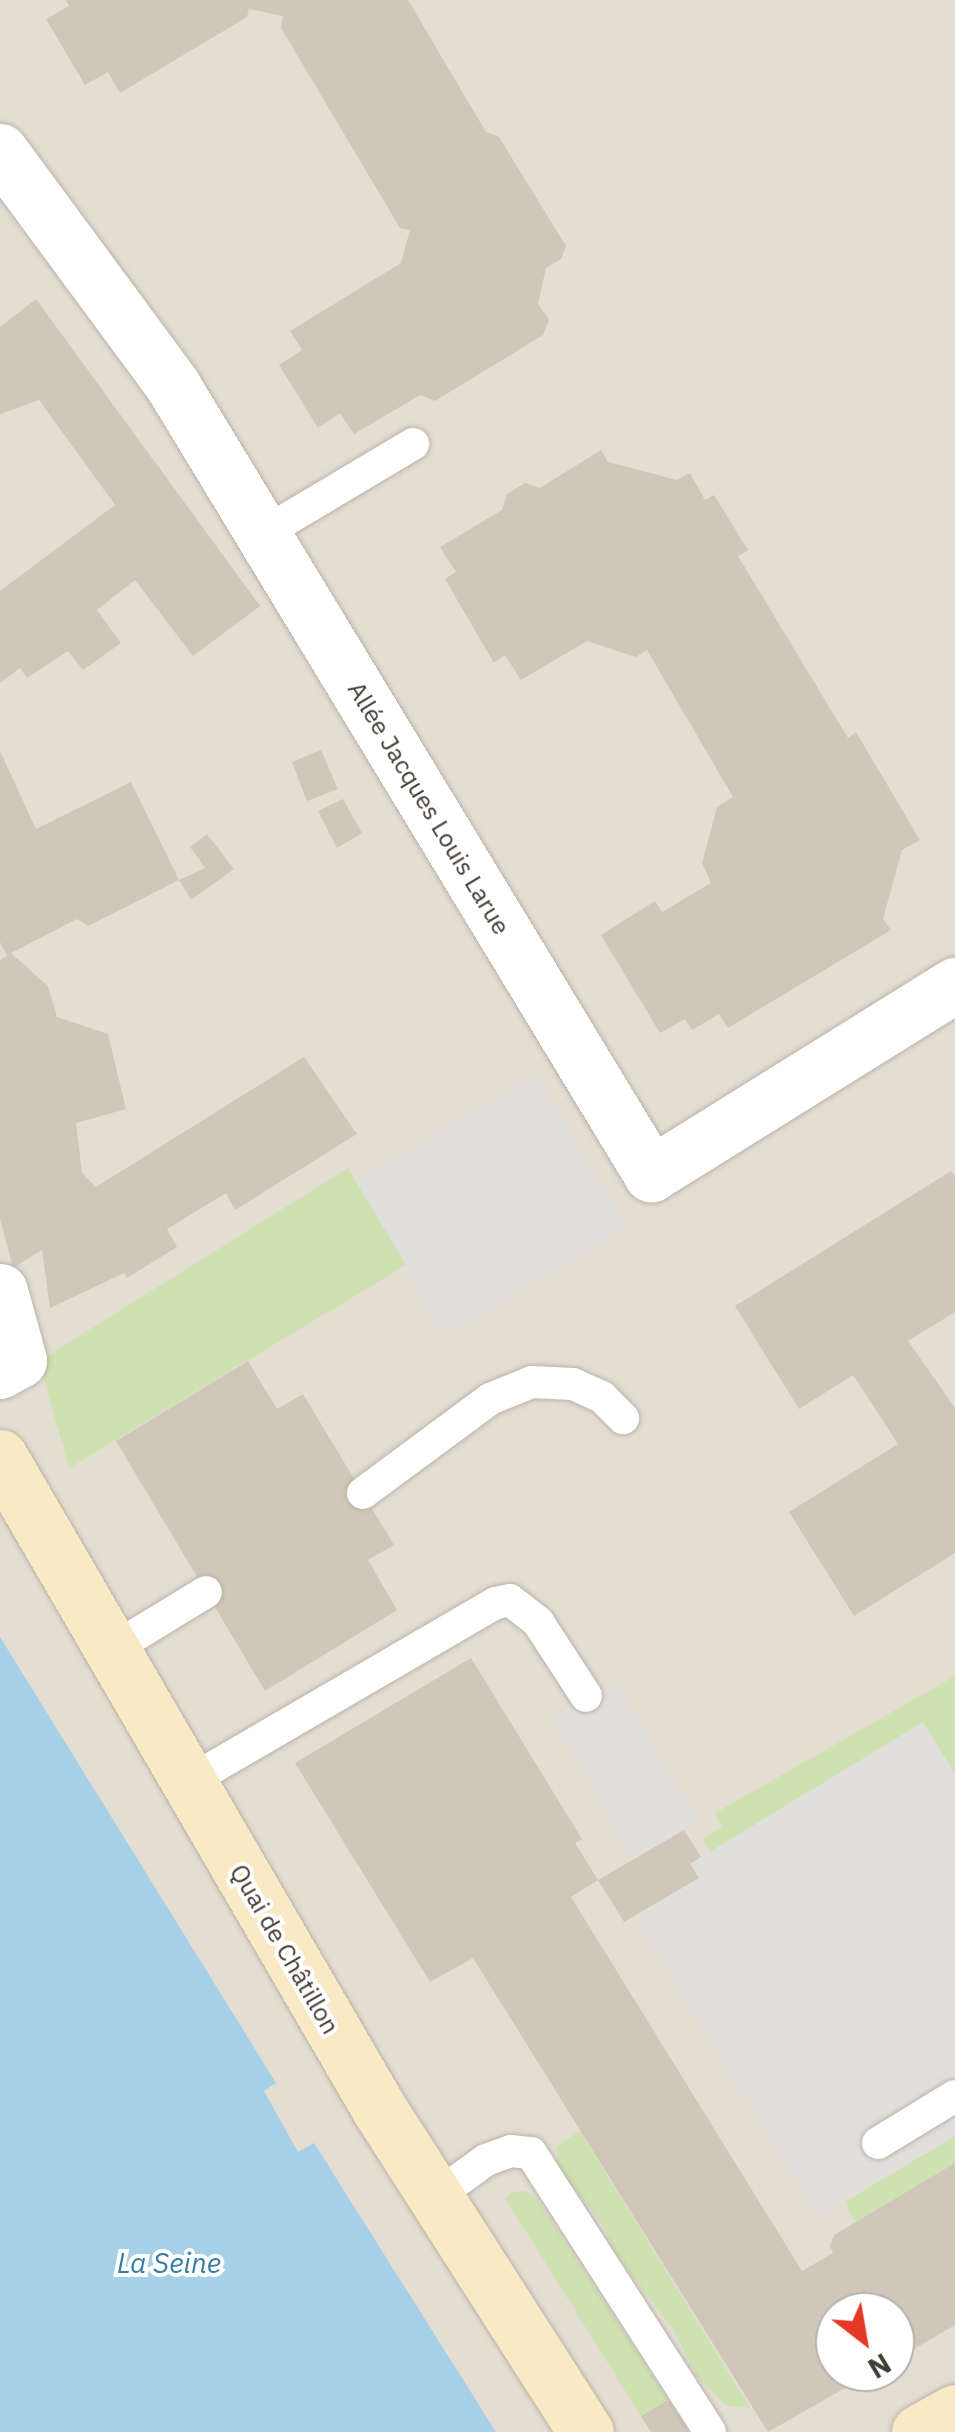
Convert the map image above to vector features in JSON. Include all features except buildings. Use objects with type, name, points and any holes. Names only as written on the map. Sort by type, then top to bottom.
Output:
[{"type":"main road","name":"Quai de Châtillon","points":[[0,1457],[435,2197],[586,2432]]},
{"type":"main road","points":[[919,2432],[955,2412]]},
{"type":"street","name":"Allée Jacques Louis Larue","points":[[0,151],[172,386],[652,1174],[955,985]]},
{"type":"street","points":[[0,1291],[20,1360],[0,1372]]},
{"type":"lane","points":[[262,534],[413,444]]},
{"type":"lane","points":[[363,1493],[490,1398],[532,1382],[573,1384],[602,1397],[623,1418]]},
{"type":"lane","points":[[111,1650],[206,1592]]},
{"type":"lane","points":[[188,1782],[496,1603],[510,1600],[538,1622],[586,1696]]},
{"type":"lane","points":[[878,2143],[955,2096]]},
{"type":"lane","points":[[435,2197],[486,2160],[511,2151],[531,2154],[710,2432]]},
{"type":"shaded area","points":[[0,0],[955,0],[955,2432],[0,2432]]},
{"type":"shaded area","points":[[535,1074],[627,1228],[443,1337],[401,1268],[406,1264],[356,1182]]},
{"type":"shaded area","points":[[615,1682],[698,1821],[634,1860],[552,1719]]},
{"type":"shaded area","points":[[923,1722],[955,1774],[955,2136],[818,2217],[634,1916],[699,1878],[690,1864]]},
{"type":"green space","points":[[348,1168],[406,1265],[69,1468],[39,1361]]},
{"type":"green space","points":[[955,1676],[955,1774],[923,1723],[711,1851],[703,1839],[722,1827],[715,1813]]},
{"type":"green space","points":[[580,2131],[751,2409],[726,2405],[697,2377],[673,2329],[616,2254],[602,2223],[558,2169],[557,2146]]},
{"type":"green space","points":[[955,2136],[955,2163],[856,2222],[845,2202]]},
{"type":"green space","points":[[526,2191],[536,2198],[668,2400],[641,2416],[505,2198],[513,2192]]},
{"type":"water","name":"La Seine","points":[[0,1637],[276,2083],[264,2091],[298,2152],[314,2143],[496,2432],[0,2432]]}]
